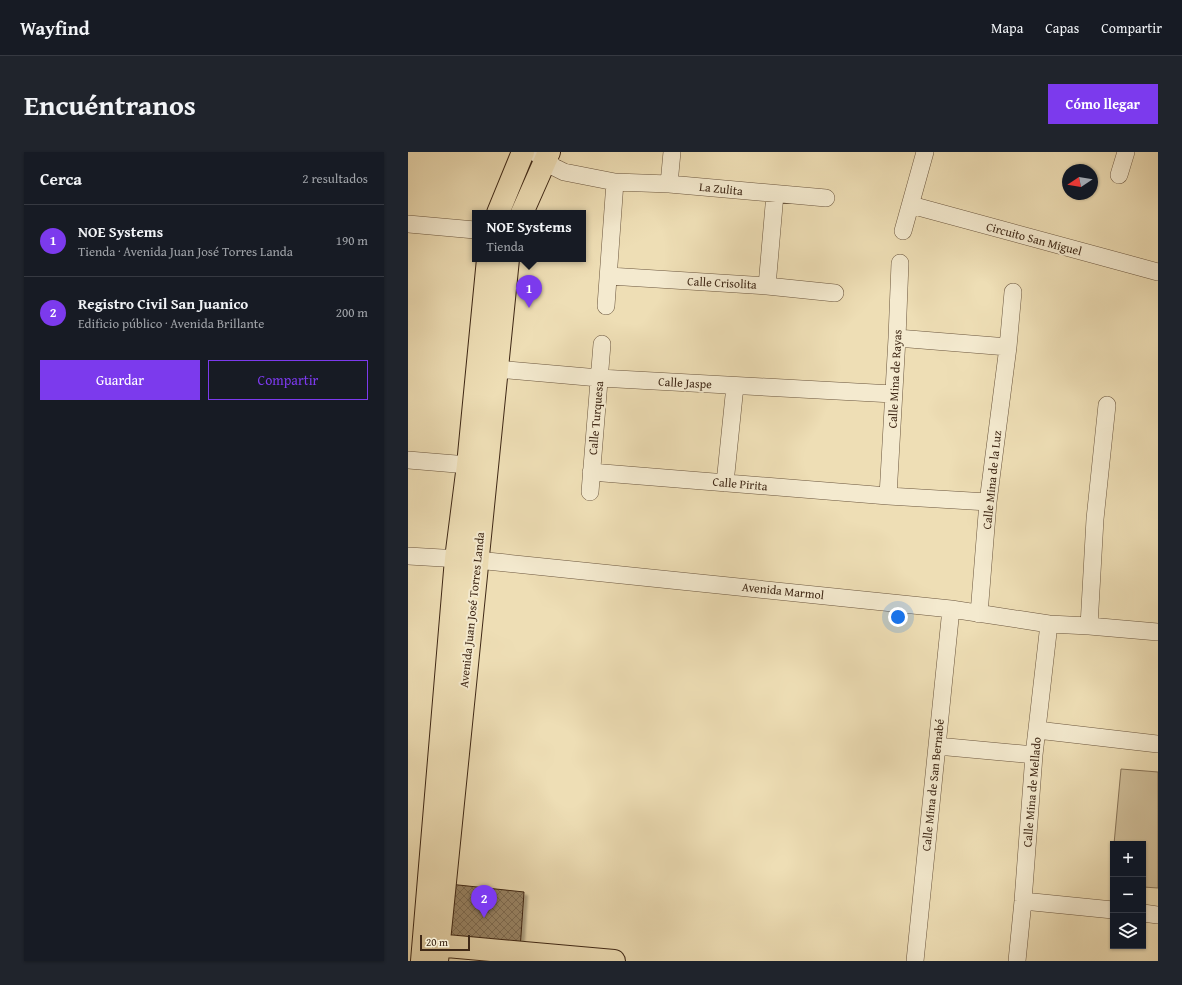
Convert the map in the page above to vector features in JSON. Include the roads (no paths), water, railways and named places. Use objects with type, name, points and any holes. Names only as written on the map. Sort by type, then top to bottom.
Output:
[{"type":"main road","points":[[499,210],[523,152]]},
{"type":"main road","points":[[523,210],[543,154]]},
{"type":"main road","name":"Avenida Juan José Torres Landa","points":[[426,951],[487,368],[488,262]]},
{"type":"main road","name":"Avenida Juan José Torres Landa","points":[[466,560],[468,465],[507,262]]},
{"type":"main road","points":[[426,951],[614,961]]},
{"type":"street","points":[[669,184],[672,152]]},
{"type":"street","points":[[903,231],[925,152]]},
{"type":"street","points":[[1119,175],[1126,152]]},
{"type":"street","name":"La Zulita","points":[[543,154],[554,167],[564,172],[615,182],[669,184],[826,198]]},
{"type":"street","points":[[606,306],[615,182]]},
{"type":"street","points":[[767,286],[775,194]]},
{"type":"street","name":"Circuito San Miguel","points":[[910,205],[1158,272]]},
{"type":"street","points":[[408,224],[472,230]]},
{"type":"street","name":"Calle Mina de Rayas","points":[[888,496],[898,338],[900,263]]},
{"type":"street","name":"Calle Crisolita","points":[[609,276],[767,286],[835,293]]},
{"type":"street","name":"Calle Mina de la Luz","points":[[979,614],[988,502],[1014,292]]},
{"type":"street","points":[[898,338],[1008,347]]},
{"type":"street","name":"Calle Turquesa","points":[[590,492],[602,344]]},
{"type":"street","name":"Calle Jaspe","points":[[487,368],[599,378],[894,394]]},
{"type":"street","points":[[725,483],[735,386]]},
{"type":"street","points":[[1089,626],[1095,519],[1107,405]]},
{"type":"street","points":[[408,460],[468,465]]},
{"type":"street","name":"Calle Pirita","points":[[591,472],[888,496],[988,502]]},
{"type":"street","name":"Avenida Marmol","points":[[408,556],[466,560],[951,608],[979,614],[1049,624],[1158,632]]},
{"type":"street","name":"Calle Mina de San Bernabé","points":[[915,961],[951,608]]},
{"type":"street","name":"Calle Mina de Mellado","points":[[1017,961],[1034,755],[1049,624]]},
{"type":"street","points":[[1037,730],[1158,744]]},
{"type":"street","points":[[937,746],[1034,755]]},
{"type":"street","points":[[1023,901],[1110,910]]},
{"type":"street","points":[[1146,913],[1158,915]]},
{"type":"place","name":"NOE Systems","points":[[529,308]]},
{"type":"place","name":"Registro Civil San Juanico","points":[[484,918]]}]
